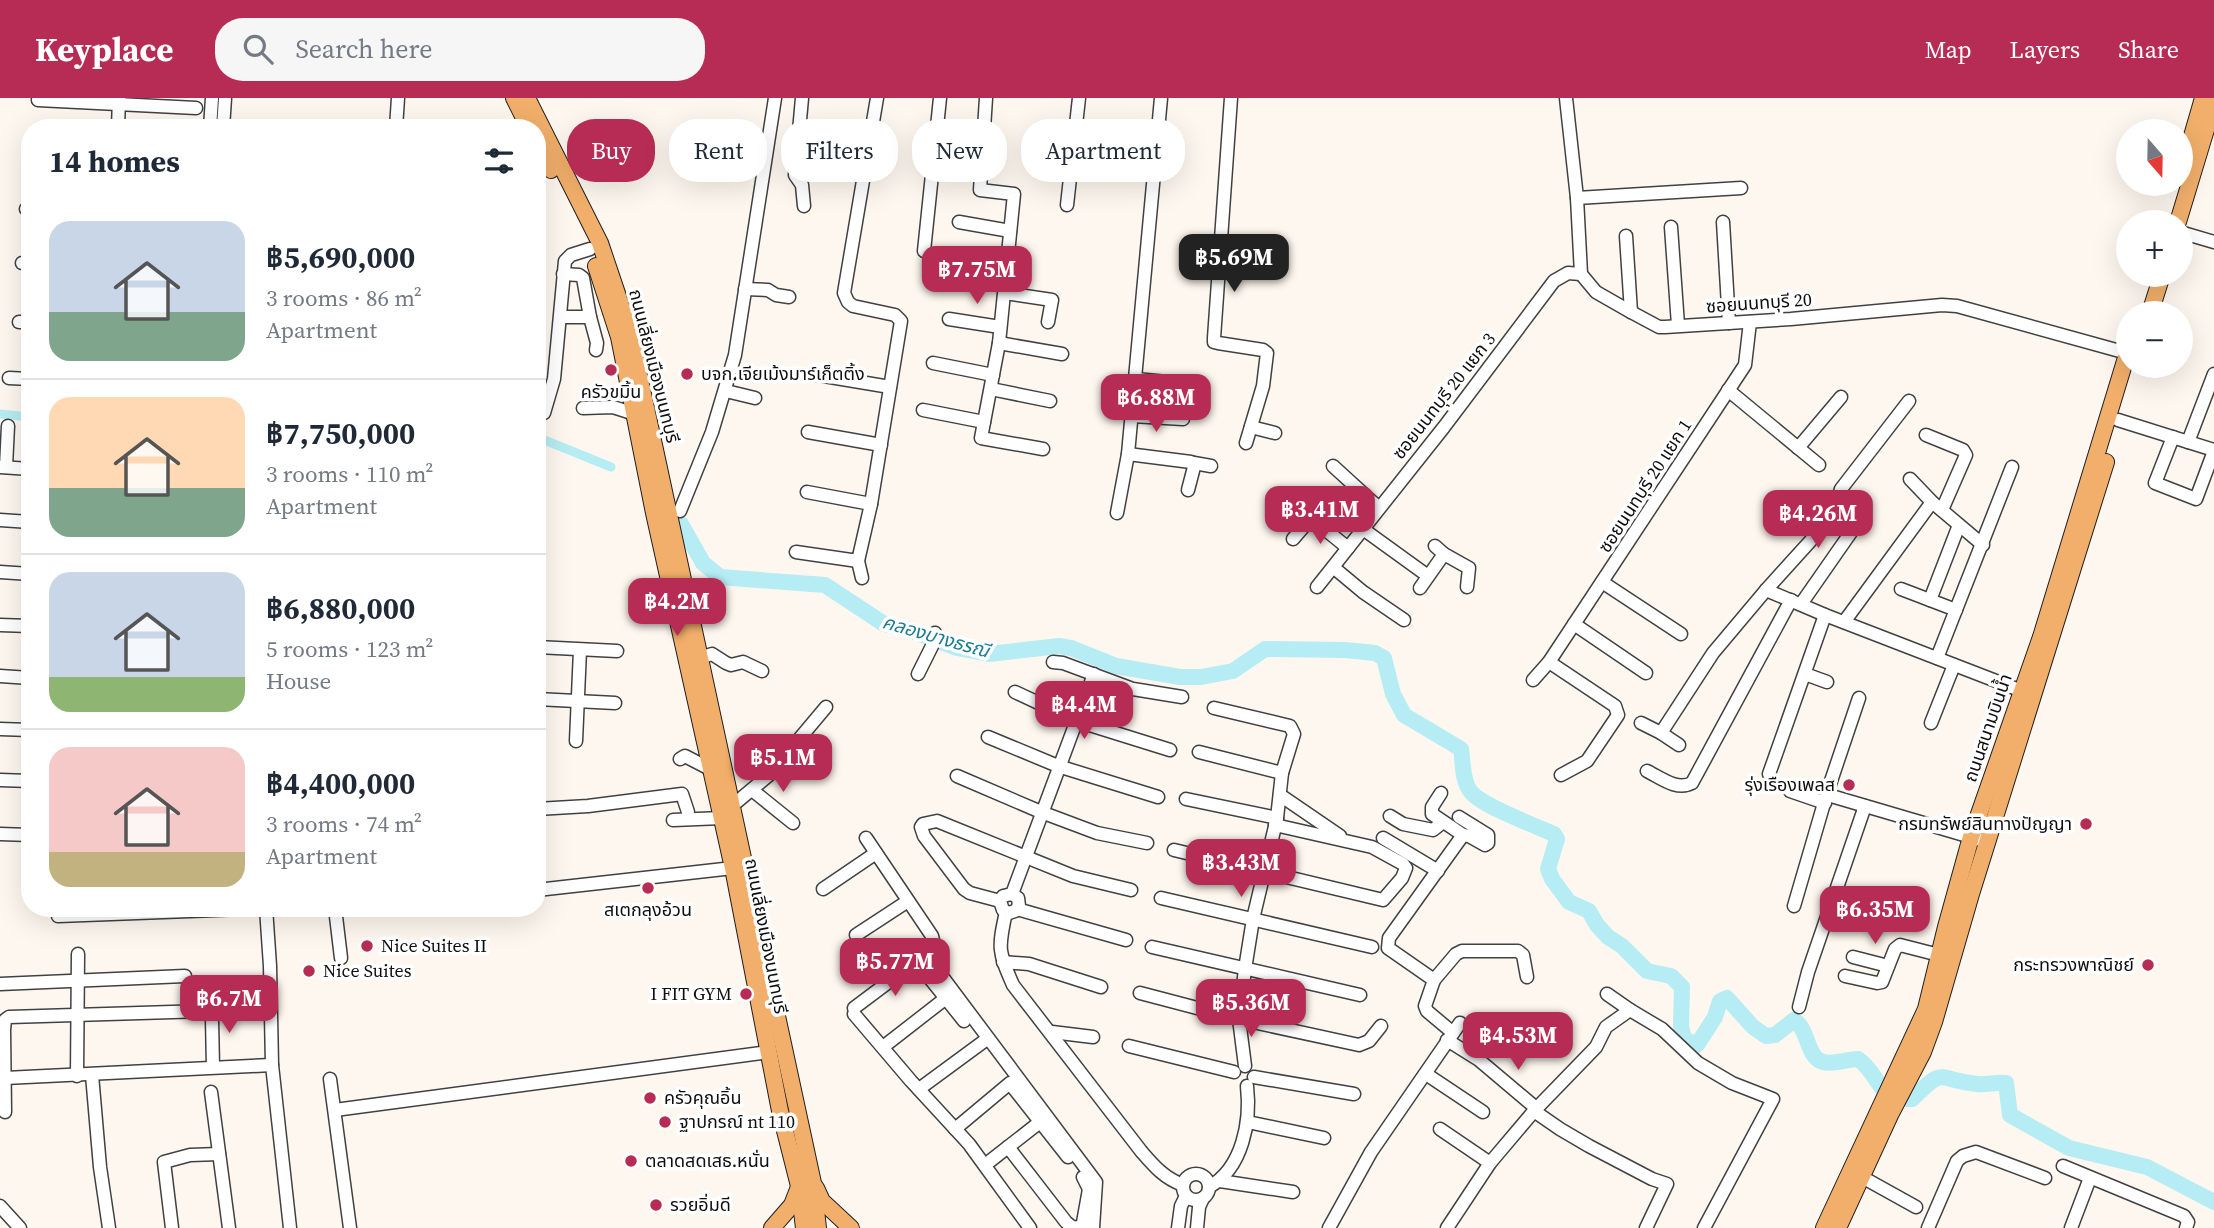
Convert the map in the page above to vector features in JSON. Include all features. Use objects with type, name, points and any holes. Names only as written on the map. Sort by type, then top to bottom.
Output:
[{"type":"main road","points":[[514,98],[524,119]]},
{"type":"main road","name":"ถนนเลี่ยงเมืองนนทบุรี","points":[[527,98],[538,119]]},
{"type":"main road","points":[[2193,132],[2203,98]]},
{"type":"main road","points":[[2182,210],[2214,103]]},
{"type":"main road","name":"ถนนเลี่ยงเมืองนนทบุรี","points":[[546,136],[600,243],[629,329],[693,655],[806,1184],[818,1228]]},
{"type":"main road","name":"ถนนเลี่ยงเมืองนนทบุรี","points":[[546,161],[590,249],[620,337],[654,513],[693,655],[712,771],[727,812],[733,868],[780,1111],[806,1184],[804,1228]]},
{"type":"main road","name":"ถนนสนามบินน้ำ","points":[[1824,1228],[1896,1089],[1926,1009],[1971,838],[2041,637],[2120,378]]},
{"type":"main road","name":"ถนนสนามบินน้ำ","points":[[1896,1089],[1923,1052],[1934,1022],[2130,378]]},
{"type":"main road","name":"ถนนสนามบินน้ำ","points":[[1838,1228],[1862,1177],[1886,1110]]},
{"type":"main road","points":[[772,1228],[806,1184],[851,1228]]},
{"type":"street","points":[[211,119],[212,98]]},
{"type":"street","points":[[224,119],[225,98]]},
{"type":"street","points":[[397,119],[398,98]]},
{"type":"street","points":[[680,510],[701,462],[726,391],[735,355],[775,98]]},
{"type":"street","points":[[803,98],[794,176],[802,185],[804,206]]},
{"type":"street","points":[[862,578],[858,561],[871,504],[901,321],[895,315],[853,306],[844,293],[877,98]]},
{"type":"street","points":[[924,251],[940,98]]},
{"type":"street","points":[[986,98],[980,190],[1014,194],[999,343],[981,438],[1043,449]]},
{"type":"street","points":[[1067,205],[1079,98]]},
{"type":"street","points":[[1117,513],[1128,454],[1136,379],[1161,98]]},
{"type":"street","points":[[1231,98],[1214,342],[1263,350],[1267,353],[1263,386],[1246,443]]},
{"type":"street","points":[[1566,98],[1577,198],[1581,274]]},
{"type":"street","points":[[38,100],[119,101],[196,108]]},
{"type":"street","points":[[118,119],[119,101]]},
{"type":"street","points":[[1577,198],[1741,188]]},
{"type":"street","points":[[959,222],[1010,231]]},
{"type":"street","points":[[1723,222],[1729,323]]},
{"type":"street","points":[[1671,226],[1678,325]]},
{"type":"street","points":[[1626,236],[1631,312]]},
{"type":"street","points":[[2193,236],[2214,242]]},
{"type":"street","points":[[546,406],[554,379],[556,345],[562,317],[563,274],[567,258],[590,249]]},
{"type":"street","points":[[954,273],[1006,278]]},
{"type":"street","name":"ซอยนนทบุรี 20 แยก 3","points":[[1317,587],[1554,281],[1568,273],[1581,274]]},
{"type":"street","points":[[563,274],[579,275],[583,278],[597,343],[596,350]]},
{"type":"street","name":"ซอยนนทบุรี 20","points":[[1581,274],[1596,292],[1659,327],[1942,304],[2116,349]]},
{"type":"street","points":[[745,289],[768,290],[776,295],[789,296]]},
{"type":"street","points":[[1005,293],[1052,300],[1048,322]]},
{"type":"street","points":[[562,317],[590,317]]},
{"type":"street","points":[[948,319],[1000,327]]},
{"type":"street","name":"ซอยนนทบุรี 20 แยก 1","points":[[1533,680],[1549,662],[1745,365],[1750,321]]},
{"type":"street","points":[[999,343],[1062,354]]},
{"type":"street","points":[[933,363],[1050,401]]},
{"type":"street","points":[[812,374],[890,387]]},
{"type":"street","points":[[2188,442],[2214,374]]},
{"type":"street","points":[[9,378],[21,379]]},
{"type":"street","points":[[1136,379],[1188,384]]},
{"type":"street","points":[[1728,390],[1819,465]]},
{"type":"street","points":[[726,391],[755,398]]},
{"type":"street","points":[[1798,448],[1841,397]]},
{"type":"street","points":[[1661,733],[1713,653],[1833,516],[1841,489],[1909,401]]},
{"type":"street","points":[[583,408],[613,407],[635,414]]},
{"type":"street","points":[[923,410],[984,422]]},
{"type":"street","points":[[1132,416],[1184,419]]},
{"type":"street","points":[[2118,420],[2214,451],[2196,499],[2155,484],[2173,438]]},
{"type":"street","points":[[8,426],[3,467],[21,468]]},
{"type":"street","points":[[1251,428],[1275,433]]},
{"type":"street","points":[[808,432],[881,445]]},
{"type":"street","points":[[1844,622],[1937,506],[1966,454],[1963,450],[1926,435]]},
{"type":"street","points":[[1128,454],[1211,466]]},
{"type":"street","points":[[1188,490],[1194,463]]},
{"type":"street","points":[[1333,466],[1379,508]]},
{"type":"street","points":[[1937,658],[2012,467]]},
{"type":"street","points":[[1910,479],[1983,545]]},
{"type":"street","points":[[807,492],[871,504]]},
{"type":"street","points":[[1647,771],[1675,785],[1686,786],[1692,783],[1796,602],[1863,515]]},
{"type":"street","points":[[1293,539],[1311,518],[1348,548]]},
{"type":"street","points":[[0,520],[21,521]]},
{"type":"street","points":[[1930,600],[1959,525]]},
{"type":"street","points":[[1363,529],[1428,576]]},
{"type":"street","points":[[1420,588],[1439,550],[1469,568],[1467,587]]},
{"type":"street","points":[[796,552],[858,561]]},
{"type":"street","points":[[1334,567],[1363,592],[1404,620]]},
{"type":"street","points":[[0,572],[21,573]]},
{"type":"street","points":[[1602,582],[1681,634]]},
{"type":"street","points":[[1901,589],[1956,610]]},
{"type":"street","points":[[1766,590],[2022,691]]},
{"type":"street","points":[[1769,774],[1825,615]]},
{"type":"street","points":[[1574,624],[1646,673]]},
{"type":"street","points":[[0,625],[21,626]]},
{"type":"street","points":[[918,674],[934,637]]},
{"type":"street","points":[[546,648],[618,651]]},
{"type":"street","points":[[576,741],[580,650]]},
{"type":"street","points":[[693,655],[712,654],[726,663],[743,662],[762,671]]},
{"type":"street","points":[[1053,662],[1133,689],[1182,697]]},
{"type":"street","points":[[1549,662],[1615,706],[1618,715],[1587,761],[1561,775]]},
{"type":"street","points":[[1931,723],[1954,664]]},
{"type":"street","points":[[1094,674],[1012,894],[1003,896],[1008,908],[1000,939],[1003,962],[1013,985],[1052,1032],[1141,1152],[1158,1171],[1185,1190],[1194,1200],[1211,1189],[1293,1192]]},
{"type":"street","points":[[1805,674],[1827,682]]},
{"type":"street","points":[[0,676],[21,677]]},
{"type":"street","points":[[1015,692],[1077,721],[1170,750]]},
{"type":"street","points":[[1794,906],[1859,698]]},
{"type":"street","points":[[546,699],[615,703]]},
{"type":"street","points":[[673,820],[727,812],[778,766],[826,707]]},
{"type":"street","points":[[1214,709],[1290,726],[1294,734],[1282,773],[1276,822],[1253,919],[1239,1019],[1240,1069],[1237,1083],[1251,1081],[1354,1094]]},
{"type":"street","points":[[1642,723],[1679,745]]},
{"type":"street","points":[[0,729],[21,730]]},
{"type":"street","points":[[988,737],[1058,766],[1158,797]]},
{"type":"street","points":[[1199,752],[1282,773]]},
{"type":"street","points":[[680,759],[685,757],[712,771]]},
{"type":"street","points":[[957,776],[1097,833],[1147,843]]},
{"type":"street","points":[[0,780],[21,781]]},
{"type":"street","points":[[752,790],[793,823]]},
{"type":"street","points":[[1790,791],[1865,806],[1988,842]]},
{"type":"street","points":[[1441,793],[1431,810],[1432,814],[1464,835],[1485,845],[1489,843],[1488,835],[1458,817]]},
{"type":"street","points":[[546,808],[682,794],[688,812]]},
{"type":"street","points":[[1280,795],[1346,841]]},
{"type":"street","points":[[1174,850],[1383,900],[1402,878],[1406,868],[1372,847],[1186,799]]},
{"type":"street","points":[[1798,1007],[1815,949],[1865,806]]},
{"type":"street","points":[[1390,816],[1403,824],[1433,830],[1444,822]]},
{"type":"street","points":[[1126,940],[1008,908],[970,893],[964,889],[924,836],[921,827],[923,824],[937,821],[1076,877],[1131,890]]},
{"type":"street","points":[[0,834],[21,835]]},
{"type":"street","points":[[1434,980],[1388,947],[1389,939],[1464,835]]},
{"type":"street","points":[[866,838],[932,936],[937,977],[946,998],[983,1041],[1040,1122],[1057,1138]]},
{"type":"street","points":[[1383,838],[1438,871]]},
{"type":"street","points":[[823,889],[876,853]]},
{"type":"street","points":[[546,889],[733,868]]},
{"type":"street","points":[[1161,898],[1372,947]]},
{"type":"street","points":[[856,935],[908,901]]},
{"type":"street","points":[[267,917],[272,1065],[290,1228]]},
{"type":"street","points":[[336,917],[341,958]]},
{"type":"street","points":[[1845,976],[1882,982],[1895,949],[1900,945],[1939,955]]},
{"type":"street","points":[[1152,947],[1360,995]]},
{"type":"street","points":[[934,948],[854,1011],[985,1165],[1030,1228]]},
{"type":"street","points":[[1527,977],[1522,955],[1518,951],[1465,950],[1456,954],[1434,980],[1425,1006],[1479,1060],[1560,1129],[1652,1180],[1667,1184],[1646,1228]]},
{"type":"street","points":[[77,1076],[78,954]]},
{"type":"street","points":[[1853,957],[1888,966]]},
{"type":"street","points":[[916,961],[937,977],[1093,1183],[1086,1228],[1072,1227],[1066,1222],[1008,1147]]},
{"type":"street","points":[[1003,962],[1029,964],[1101,987]]},
{"type":"street","points":[[0,984],[185,976]]},
{"type":"street","points":[[1140,993],[1239,1019],[1359,1045],[1369,1041],[1381,1026]]},
{"type":"street","points":[[1607,994],[1662,1029],[1698,1063],[1732,1083],[1773,1099],[1704,1228]]},
{"type":"street","points":[[883,1047],[946,998]]},
{"type":"street","points":[[1447,1228],[1490,1163],[1535,1110],[1596,1047],[1606,1027],[1630,1010]]},
{"type":"street","points":[[5,1112],[5,1020],[13,1017],[205,1011],[212,1019],[214,1067]]},
{"type":"street","points":[[1052,1032],[1093,1037]]},
{"type":"street","points":[[1329,1228],[1371,1152],[1453,1032]]},
{"type":"street","points":[[919,1089],[983,1041]]},
{"type":"street","points":[[1129,1046],[1253,1070],[1248,1122],[1234,1159],[1199,1207],[1197,1228]]},
{"type":"street","points":[[335,1110],[769,1052]]},
{"type":"street","points":[[5,1078],[272,1065]]},
{"type":"street","points":[[1426,1074],[1483,1112]]},
{"type":"street","points":[[92,1075],[100,1167],[109,1228]]},
{"type":"street","points":[[330,1079],[350,1228]]},
{"type":"street","points":[[955,1129],[1010,1083]]},
{"type":"street","points":[[211,1092],[229,1228]]},
{"type":"street","points":[[985,1165],[1040,1122]]},
{"type":"street","points":[[1248,1122],[1324,1138]]},
{"type":"street","points":[[1440,1129],[1490,1163]]},
{"type":"street","points":[[1928,1228],[1957,1161],[1963,1156],[1976,1152],[2045,1178]]},
{"type":"street","points":[[172,1228],[164,1162],[190,1155],[219,1154]]},
{"type":"street","points":[[2063,1166],[2184,1216],[2188,1222],[2186,1228]]},
{"type":"street","points":[[1178,1228],[1188,1177],[1197,1174],[1206,1180],[1211,1189]]},
{"type":"street","points":[[1862,1177],[1916,1207]]},
{"type":"street","points":[[2071,1228],[2090,1178]]},
{"type":"street","points":[[0,1206],[20,1228]]},
{"type":"waterway","name":"คลองบางธรณี","points":[[0,414],[21,416]]},
{"type":"waterway","name":"คลองบางธรณี","points":[[546,441],[611,467]]},
{"type":"waterway","name":"คลองบางธรณี","points":[[681,524],[703,563],[720,577],[825,585],[884,624],[910,630],[957,648],[989,654],[1059,646],[1116,666],[1180,677],[1201,677],[1233,671],[1265,649],[1375,653],[1384,658],[1393,694],[1404,715],[1461,749],[1464,777],[1471,792],[1497,809],[1554,834],[1557,839],[1548,869],[1569,902],[1589,911],[1608,937],[1622,946],[1647,971],[1671,976],[1682,987],[1681,1026],[1684,1039],[1697,1045],[1715,1017],[1720,1001],[1727,998],[1753,1027],[1766,1036],[1775,1035],[1794,1020],[1799,1024],[1817,1059],[1832,1063],[1858,1059],[1891,1096],[1912,1099],[1931,1082],[1942,1077],[1977,1084],[2006,1083],[2010,1115],[2069,1148],[2147,1167],[2214,1202]]},
{"type":"place","name":"ครัวขมิ้น","points":[[611,370]]},
{"type":"place","name":"บจก.เจียเม้งมาร์เก็ตติ้ง","points":[[687,374]]},
{"type":"place","name":"รุ่งเรืองเพลส","points":[[1849,785]]},
{"type":"place","name":"กรมทรัพย์สินทางปัญญา","points":[[2086,824]]},
{"type":"place","name":"สเตกลุงอ้วน","points":[[648,888]]},
{"type":"place","name":"Nice Suites II","points":[[367,946]]},
{"type":"place","name":"กระทรวงพาณิชย์","points":[[2148,965]]},
{"type":"place","name":"Nice Suites","points":[[309,971]]},
{"type":"place","name":"I FIT GYM","points":[[746,994]]},
{"type":"place","name":"ครัวคุณอิ้น","points":[[650,1098]]},
{"type":"place","name":"ฐาปกรณ์ nt 110","points":[[665,1122]]},
{"type":"place","name":"ตลาดสดเสธ.หนั่น","points":[[631,1161]]},
{"type":"place","name":"รวยอิ่มดี","points":[[656,1205]]}]
